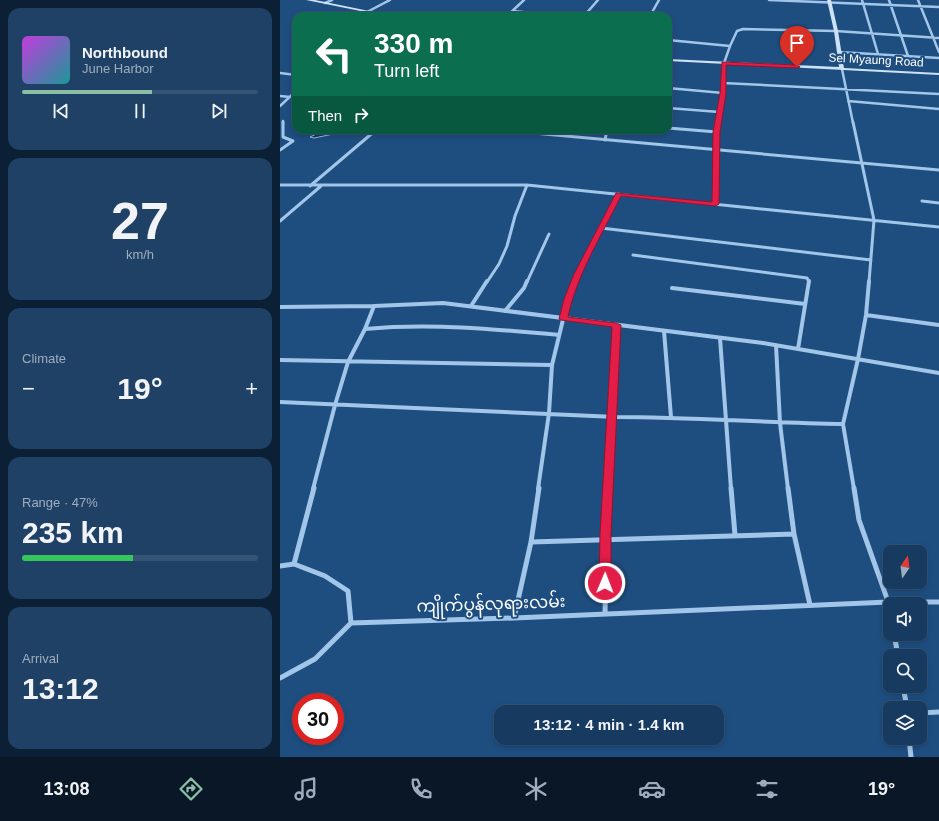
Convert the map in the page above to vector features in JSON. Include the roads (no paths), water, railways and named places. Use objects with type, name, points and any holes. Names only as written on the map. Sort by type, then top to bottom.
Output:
[{"type":"main road","points":[[308,0],[367,12]]},
{"type":"main road","points":[[829,2],[836,31],[842,69]]},
{"type":"main road","name":"Sel Myaung Road","points":[[672,60],[939,74]]},
{"type":"street","points":[[325,3],[332,0]]},
{"type":"street","points":[[367,12],[390,0]]},
{"type":"street","points":[[513,11],[524,0]]},
{"type":"street","points":[[588,12],[598,0]]},
{"type":"street","points":[[652,12],[659,0]]},
{"type":"street","points":[[770,0],[939,7]]},
{"type":"street","points":[[862,0],[878,54]]},
{"type":"street","points":[[889,0],[908,56]]},
{"type":"street","points":[[918,0],[939,52]]},
{"type":"street","points":[[513,11],[523,12]]},
{"type":"street","points":[[716,204],[717,132],[723,93],[724,63],[737,30],[836,31],[939,38]]},
{"type":"street","points":[[672,40],[730,46]]},
{"type":"street","points":[[839,52],[939,58]]},
{"type":"street","points":[[842,69],[845,89],[874,220],[866,315],[858,359],[843,424],[859,520],[887,597]]},
{"type":"street","points":[[280,73],[292,74]]},
{"type":"street","points":[[723,83],[939,94]]},
{"type":"street","points":[[672,88],[723,93]]},
{"type":"street","points":[[280,96],[290,97]]},
{"type":"street","points":[[280,106],[290,97]]},
{"type":"street","points":[[848,101],[939,108]]},
{"type":"street","points":[[672,108],[719,112]]},
{"type":"street","points":[[280,150],[293,141],[283,137],[281,121]]},
{"type":"street","points":[[672,128],[717,132]]},
{"type":"street","points":[[310,186],[371,134]]},
{"type":"street","points":[[545,134],[717,151],[939,170]]},
{"type":"street","points":[[605,140],[606,134]]},
{"type":"street","points":[[280,185],[527,184],[939,227]]},
{"type":"street","points":[[471,306],[499,264],[527,184]]},
{"type":"street","points":[[280,221],[322,186]]},
{"type":"street","points":[[514,618],[531,542],[549,413],[552,365],[559,335],[568,299],[601,228],[619,194]]},
{"type":"street","points":[[922,201],[939,203]]},
{"type":"street","points":[[601,228],[871,260]]},
{"type":"street","points":[[505,311],[524,288],[549,234]]},
{"type":"street","points":[[633,255],[806,278],[809,280],[798,349]]},
{"type":"street","points":[[672,288],[805,304]]},
{"type":"street","points":[[280,307],[374,306],[443,303],[776,345],[939,373]]},
{"type":"street","points":[[294,564],[335,405],[348,362],[365,329],[374,306]]},
{"type":"street","points":[[866,315],[939,325]]},
{"type":"street","points":[[365,329],[394,325],[455,325],[559,335]]},
{"type":"street","points":[[605,613],[606,539],[616,325]]},
{"type":"street","points":[[664,331],[671,417]]},
{"type":"street","points":[[720,338],[724,420],[735,535]]},
{"type":"street","points":[[776,345],[780,423],[794,534],[810,605]]},
{"type":"street","points":[[280,360],[552,365]]},
{"type":"street","points":[[280,402],[612,417],[671,417],[780,423],[843,424]]},
{"type":"street","points":[[531,542],[794,534]]},
{"type":"street","points":[[280,566],[294,564],[325,576],[348,591],[351,622],[315,659],[280,678]]},
{"type":"street","name":"ကျိုက်ပွန်လုရားလမ်း","points":[[927,602],[939,602]]},
{"type":"street","name":"ကျိုက်ပွန်လုရားလမ်း","points":[[351,622],[514,618],[810,605],[883,604]]},
{"type":"street","points":[[927,713],[939,712]]},
{"type":"street","points":[[909,745],[910,757]]},
{"type":"water","points":[[316,134],[334,134],[314,138],[310,137]]}]
